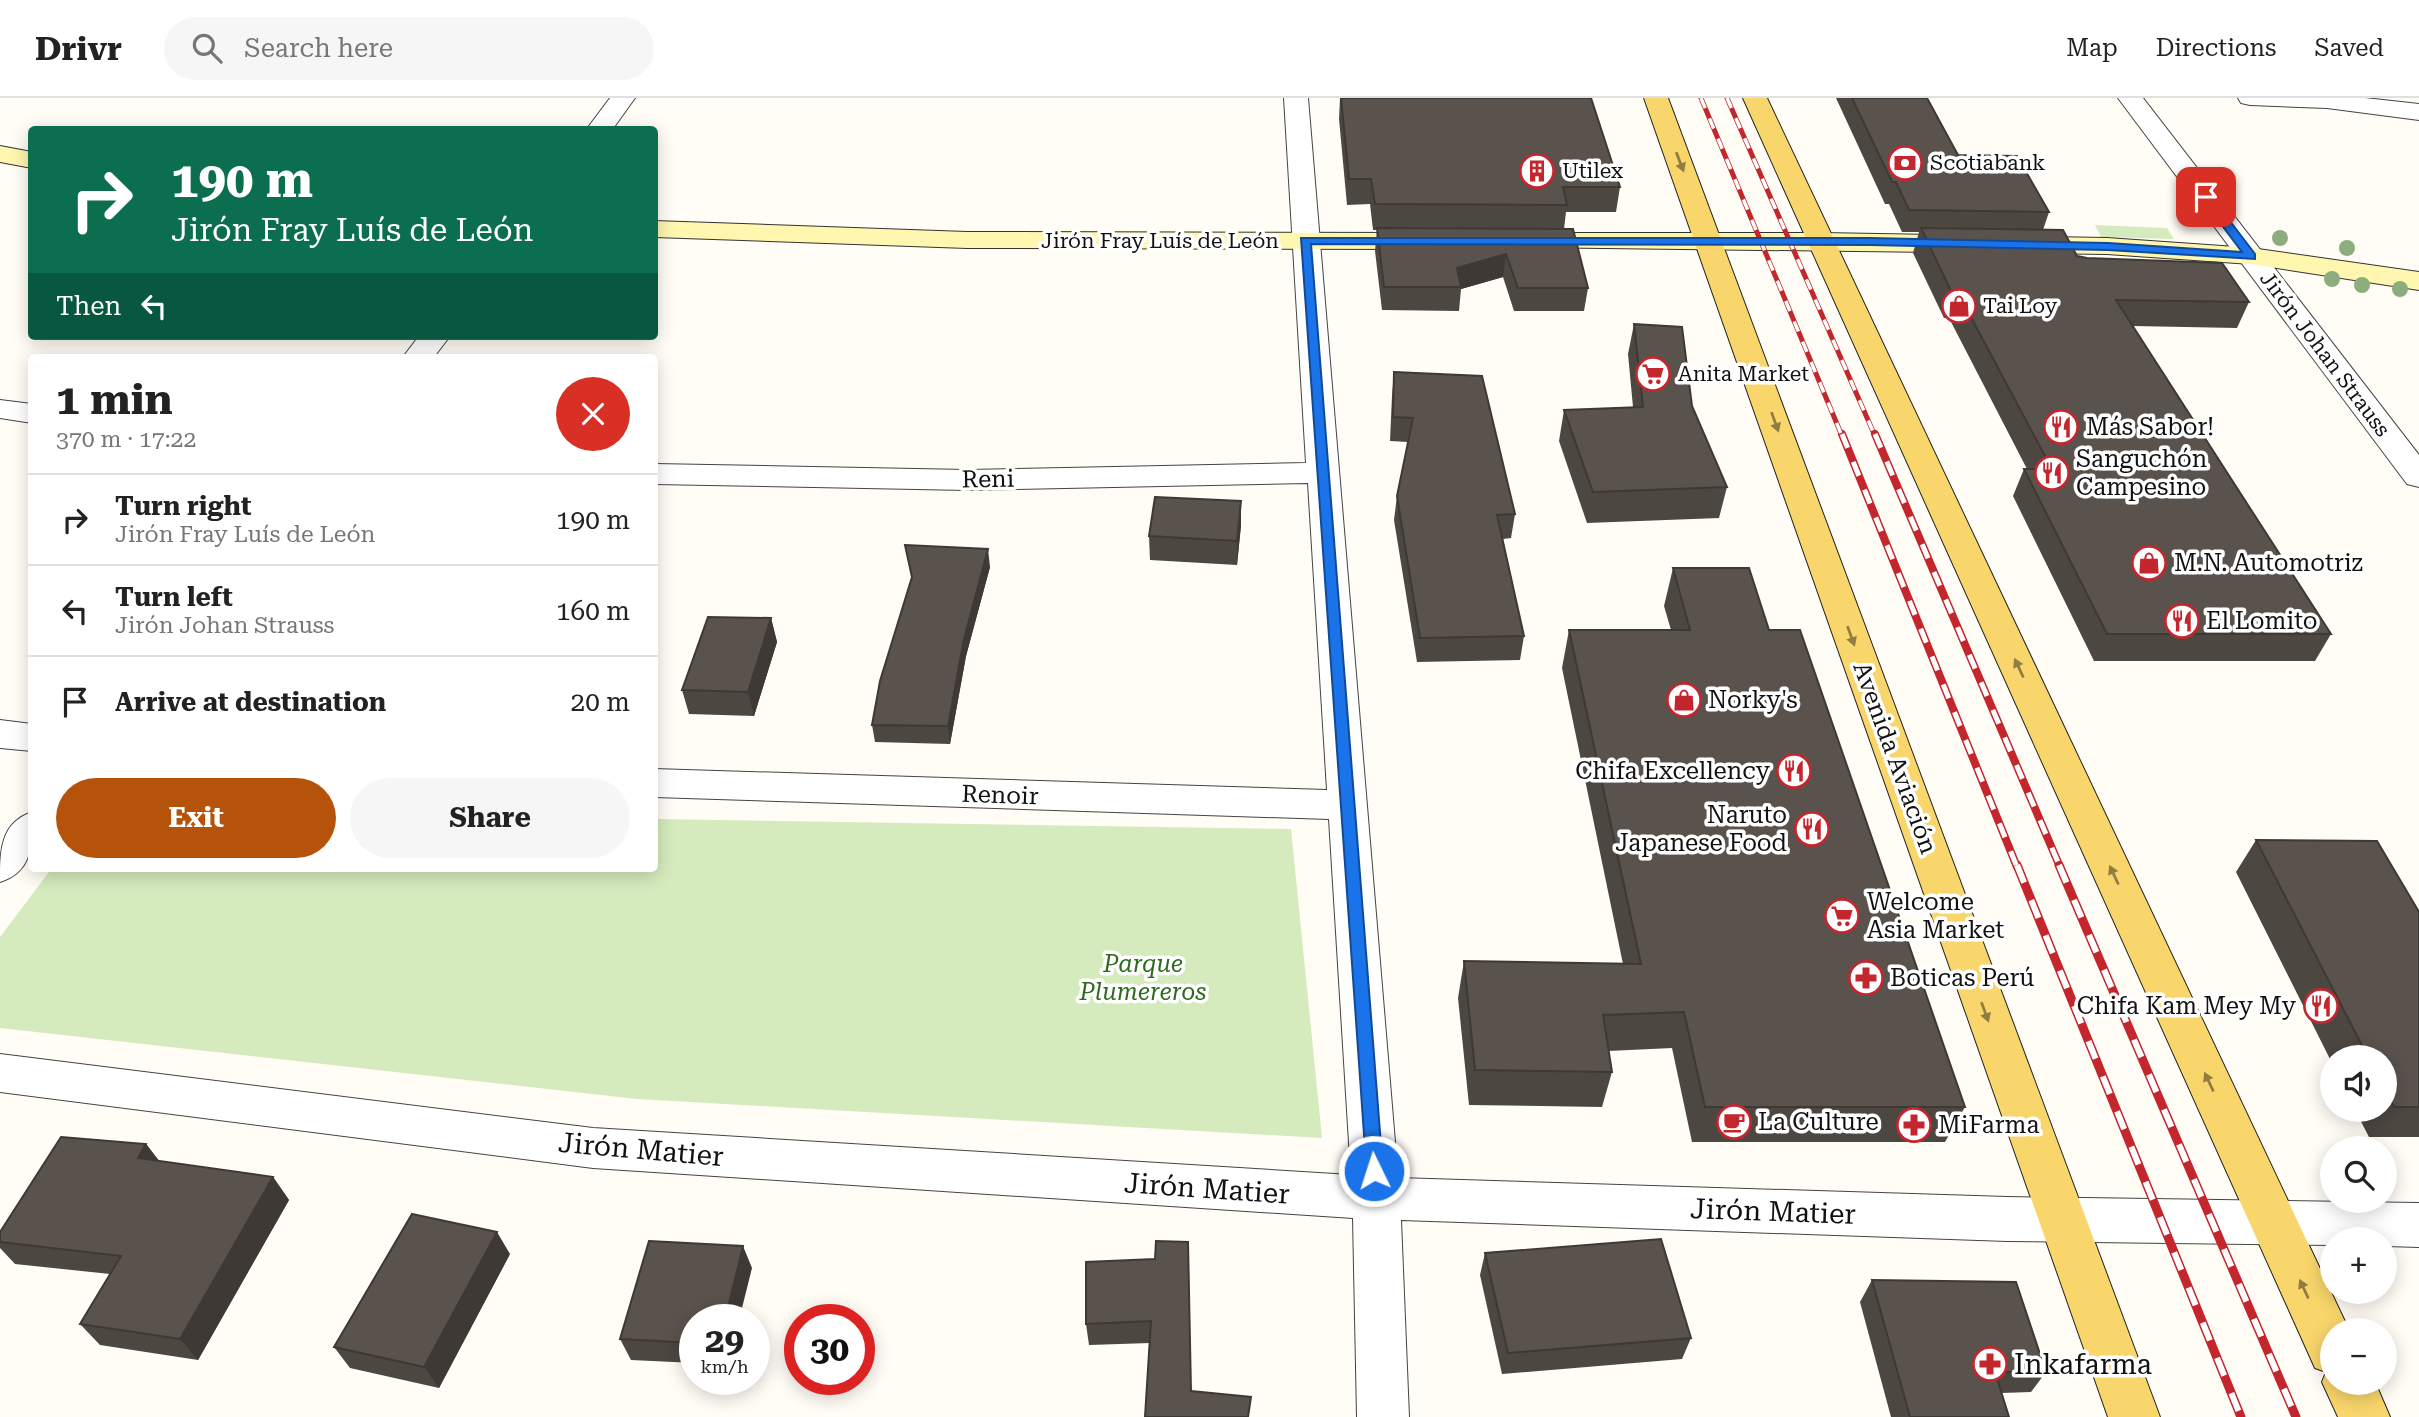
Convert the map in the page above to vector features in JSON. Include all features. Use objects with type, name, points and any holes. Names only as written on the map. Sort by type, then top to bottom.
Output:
[{"type":"main road","name":"Avenida Aviación","points":[[1656,98],[2134,1417]]},
{"type":"main road","points":[[1755,98],[2320,1322]]},
{"type":"main road","points":[[2354,1395],[2364,1417]]},
{"type":"street","points":[[600,126],[623,98]]},
{"type":"street","points":[[1296,98],[1321,473],[1376,1199],[1384,1417]]},
{"type":"street","name":"Jirón Johan Strauss","points":[[2130,98],[2419,477]]},
{"type":"street","points":[[2250,98],[2327,101],[2419,112]]},
{"type":"street","points":[[0,155],[28,159]]},
{"type":"street","name":"Jirón Fray Luís de León","points":[[658,229],[967,240],[1455,241]]},
{"type":"street","points":[[1496,241],[1822,241],[2108,246],[2251,256],[2419,281]]},
{"type":"street","points":[[420,354],[432,340]]},
{"type":"street","points":[[0,409],[28,413]]},
{"type":"street","name":"Reni","points":[[658,474],[967,480],[1321,473]]},
{"type":"street","points":[[0,734],[28,738]]},
{"type":"street","name":"Renoir","points":[[658,783],[1346,805]]},
{"type":"street","points":[[0,866],[28,832]]},
{"type":"street","name":"Jirón Matier","points":[[0,1073],[593,1148],[1376,1199],[2062,1220],[2419,1225]]},
{"type":"green space","points":[[2095,225],[2167,228],[2174,239],[2101,237]]},
{"type":"green space","name":"Parque Plumereros","points":[[658,819],[1291,829],[1322,1138],[637,1099],[0,1028],[0,937],[49,872],[658,872]]},
{"type":"building","points":[[1341,98],[1591,98],[1620,187],[1563,187],[1567,205],[1375,204],[1371,179],[1349,179]]},
{"type":"building","points":[[1852,98],[1927,98],[1958,155],[2017,156],[2049,212],[1909,210],[1896,182],[1892,182]]},
{"type":"building","points":[[1377,228],[1573,229],[1588,288],[1518,288],[1506,254],[1457,268],[1461,287],[1384,287]]},
{"type":"building","points":[[1921,228],[2063,230],[2077,256],[2222,263],[2249,302],[2116,300],[2331,634],[2107,634],[2024,469],[2052,469],[1958,293],[1952,293]]},
{"type":"building","points":[[1634,324],[1682,327],[1692,406],[1727,487],[1593,492],[1564,410],[1643,407]]},
{"type":"building","points":[[1394,372],[1482,376],[1515,514],[1497,515],[1524,636],[1420,638],[1397,496],[1413,418],[1393,417]]},
{"type":"building","points":[[1155,497],[1241,501],[1237,541],[1149,536]]},
{"type":"building","points":[[905,545],[988,549],[964,639],[948,726],[872,725],[880,681],[912,577]]},
{"type":"building","points":[[1673,568],[1749,568],[1769,630],[1800,630],[1965,1107],[1705,1107],[1684,1012],[1603,1015],[1612,1072],[1475,1070],[1464,961],[1641,964],[1569,630],[1690,630]]},
{"type":"building","points":[[708,617],[771,618],[748,692],[682,690]]},
{"type":"building","points":[[2256,840],[2377,841],[2419,912],[2419,1107],[2397,1107],[2397,1045],[2362,1045]]},
{"type":"building","points":[[61,1137],[146,1144],[138,1158],[273,1177],[180,1339],[80,1324],[121,1256],[0,1242],[0,1232]]},
{"type":"building","points":[[412,1214],[497,1232],[424,1367],[334,1347]]},
{"type":"building","points":[[1661,1239],[1691,1338],[1508,1353],[1485,1253]]},
{"type":"building","points":[[649,1241],[743,1246],[729,1304],[679,1304],[679,1342],[620,1339]]},
{"type":"building","points":[[1156,1241],[1188,1242],[1191,1391],[1251,1397],[1248,1417],[1145,1417],[1151,1321],[1086,1324],[1086,1262],[1155,1259]]},
{"type":"building","points":[[1872,1280],[2016,1282],[2046,1372],[1995,1372],[2009,1417],[1910,1417]]},
{"type":"railway","points":[[1701,98],[1842,436]]},
{"type":"railway","points":[[1727,98],[1875,436]]},
{"type":"railway","points":[[1842,434],[2017,867]]},
{"type":"railway","points":[[1875,434],[2060,867]]},
{"type":"railway","points":[[2017,865],[2241,1417]]},
{"type":"railway","points":[[2059,865],[2296,1417]]},
{"type":"place","name":"Scotiabank","points":[[1905,163]]},
{"type":"place","name":"Utilex","points":[[1537,171]]},
{"type":"place","name":"Tai Loy","points":[[1959,306]]},
{"type":"place","name":"Anita Market","points":[[1653,374]]},
{"type":"place","name":"Más Sabor!","points":[[2061,427]]},
{"type":"place","name":"Sanguchón Campesino","points":[[2052,473]]},
{"type":"place","name":"M.N. Automotriz","points":[[2149,563]]},
{"type":"place","name":"El Lomito","points":[[2182,621]]},
{"type":"place","name":"Norky's","points":[[1684,700]]},
{"type":"place","name":"Chifa Excellency","points":[[1794,771]]},
{"type":"place","name":"Naruto Japanese Food","points":[[1812,829]]},
{"type":"place","name":"Welcome Asia Market","points":[[1842,916]]},
{"type":"place","name":"Boticas Perú","points":[[1866,978]]},
{"type":"place","name":"Chifa Kam Mey My","points":[[2321,1006]]},
{"type":"place","name":"La Culture","points":[[1734,1122]]},
{"type":"place","name":"MiFarma","points":[[1914,1125]]},
{"type":"place","name":"Inkafarma","points":[[1990,1364]]},
{"type":"route","points":[[1374,1171],[1305,241],[1870,241],[2108,246],[2251,256],[2206,197]]}]
